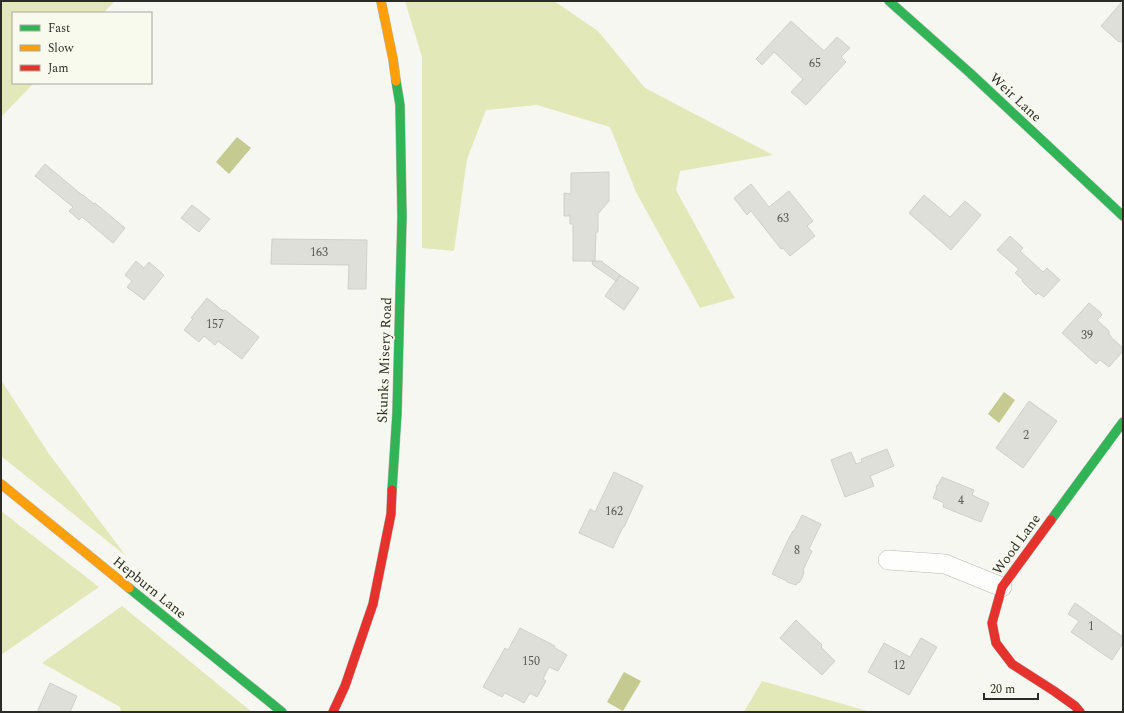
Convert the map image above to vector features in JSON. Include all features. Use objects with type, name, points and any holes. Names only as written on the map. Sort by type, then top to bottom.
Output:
[{"type":"street","name":"Skunks Misery Road","points":[[333,712],[345,686],[373,604],[391,514],[397,413],[402,209],[400,105],[393,59],[381,1]]},
{"type":"street","name":"Weir Lane","points":[[889,1],[970,73],[1123,216]]},
{"type":"street","name":"Wood Lane","points":[[1080,712],[1075,706],[1054,690],[1012,664],[996,643],[992,623],[1002,587],[1123,422]]},
{"type":"street","name":"Hepburn Lane","points":[[1,484],[282,712]]},
{"type":"street","points":[[888,560],[945,564],[1002,587]]},
{"type":"shaded area","points":[[1,1],[115,1],[104,12],[12,12],[12,84],[33,84],[1,117]]},
{"type":"shaded area","points":[[405,1],[554,1],[598,31],[645,88],[773,155],[680,171],[676,190],[735,298],[700,308],[636,192],[610,127],[537,105],[486,110],[467,159],[454,251],[422,248],[422,57]]},
{"type":"shaded area","points":[[237,137],[251,148],[229,174],[216,162]]},
{"type":"shaded area","points":[[1,380],[49,454],[126,556],[1,456]]},
{"type":"shaded area","points":[[1004,392],[1015,400],[999,423],[988,414]]},
{"type":"shaded area","points":[[1,511],[99,587],[1,655]]},
{"type":"shaded area","points":[[122,606],[252,712],[121,712],[120,707],[42,663]]},
{"type":"shaded area","points":[[624,672],[641,681],[623,711],[607,702]]},
{"type":"shaded area","points":[[762,681],[871,712],[744,712]]},
{"type":"building","points":[[1121,3],[1123,5],[1123,44],[1101,26]]},
{"type":"building","points":[[791,21],[824,51],[837,37],[850,48],[841,57],[846,62],[806,105],[791,92],[803,79],[774,52],[762,65],[756,59]]},
{"type":"building","points":[[45,164],[125,228],[113,243],[82,217],[79,220],[69,211],[73,207],[35,176]]},
{"type":"building","points":[[609,172],[609,201],[598,214],[595,261],[573,261],[573,224],[570,224],[570,216],[564,216],[564,193],[571,194],[571,173]]},
{"type":"building","points":[[751,184],[769,207],[789,191],[813,221],[807,226],[815,236],[790,256],[783,248],[781,249],[751,211],[747,215],[734,198]]},
{"type":"building","points":[[924,195],[950,217],[965,201],[981,215],[951,250],[909,213]]},
{"type":"building","points":[[192,205],[210,219],[199,232],[181,218]]},
{"type":"building","points":[[1010,236],[1023,248],[1020,251],[1043,272],[1047,268],[1060,280],[1044,297],[1038,293],[1036,295],[1022,281],[1023,280],[1015,273],[1019,269],[997,250]]},
{"type":"building","points":[[272,239],[367,240],[366,289],[348,289],[349,265],[271,264]]},
{"type":"building","points":[[136,261],[144,268],[149,262],[164,275],[144,300],[127,287],[132,281],[125,275]]},
{"type":"building","points":[[592,261],[602,261],[620,275],[616,281],[593,265]]},
{"type":"building","points":[[620,275],[639,288],[624,310],[605,296]]},
{"type":"building","points":[[207,298],[223,311],[225,310],[259,337],[242,359],[218,341],[215,345],[204,336],[199,342],[184,330],[193,319],[191,318]]},
{"type":"building","points":[[1089,303],[1102,315],[1097,320],[1109,331],[1111,337],[1123,348],[1123,351],[1109,367],[1100,360],[1096,364],[1062,333]]},
{"type":"building","points":[[1029,401],[1057,421],[1023,468],[996,448]]},
{"type":"building","points":[[887,449],[894,466],[870,476],[874,486],[845,497],[831,460],[851,452],[856,464],[862,462],[861,459]]},
{"type":"building","points":[[614,472],[643,486],[613,548],[579,533],[590,509],[595,512]]},
{"type":"building","points":[[942,477],[974,490],[972,495],[989,503],[981,522],[943,507],[944,503],[933,498],[937,488],[936,487]]},
{"type":"building","points":[[802,515],[821,524],[809,549],[812,551],[803,570],[804,572],[802,578],[796,585],[772,574]]},
{"type":"building","points":[[1075,603],[1123,637],[1123,643],[1112,660],[1071,632],[1079,621],[1068,614]]},
{"type":"building","points":[[796,620],[822,645],[821,647],[835,661],[822,675],[780,638]]},
{"type":"building","points":[[520,628],[555,646],[555,648],[567,655],[558,671],[549,667],[543,679],[546,681],[537,697],[530,693],[524,703],[505,693],[502,697],[483,687],[505,648],[508,650]]},
{"type":"building","points":[[921,638],[937,647],[909,695],[868,672],[884,643],[910,657]]},
{"type":"building","points":[[50,683],[77,696],[70,712],[37,712]]},
{"type":"traffic: fast","points":[[889,1],[970,73],[1123,216]]},
{"type":"traffic: fast","points":[[392,490],[397,413],[402,217],[400,105],[396,81]]},
{"type":"traffic: fast","points":[[1051,520],[1123,422]]},
{"type":"traffic: fast","points":[[129,588],[282,712]]},
{"type":"traffic: slow","points":[[381,1],[396,81]]},
{"type":"traffic: slow","points":[[1,484],[129,588]]},
{"type":"traffic: jam","points":[[333,712],[345,686],[373,604],[391,514],[392,490]]},
{"type":"traffic: jam","points":[[1051,520],[1002,587],[992,623],[996,643],[1012,664],[1054,691],[1075,706],[1080,712]]}]
